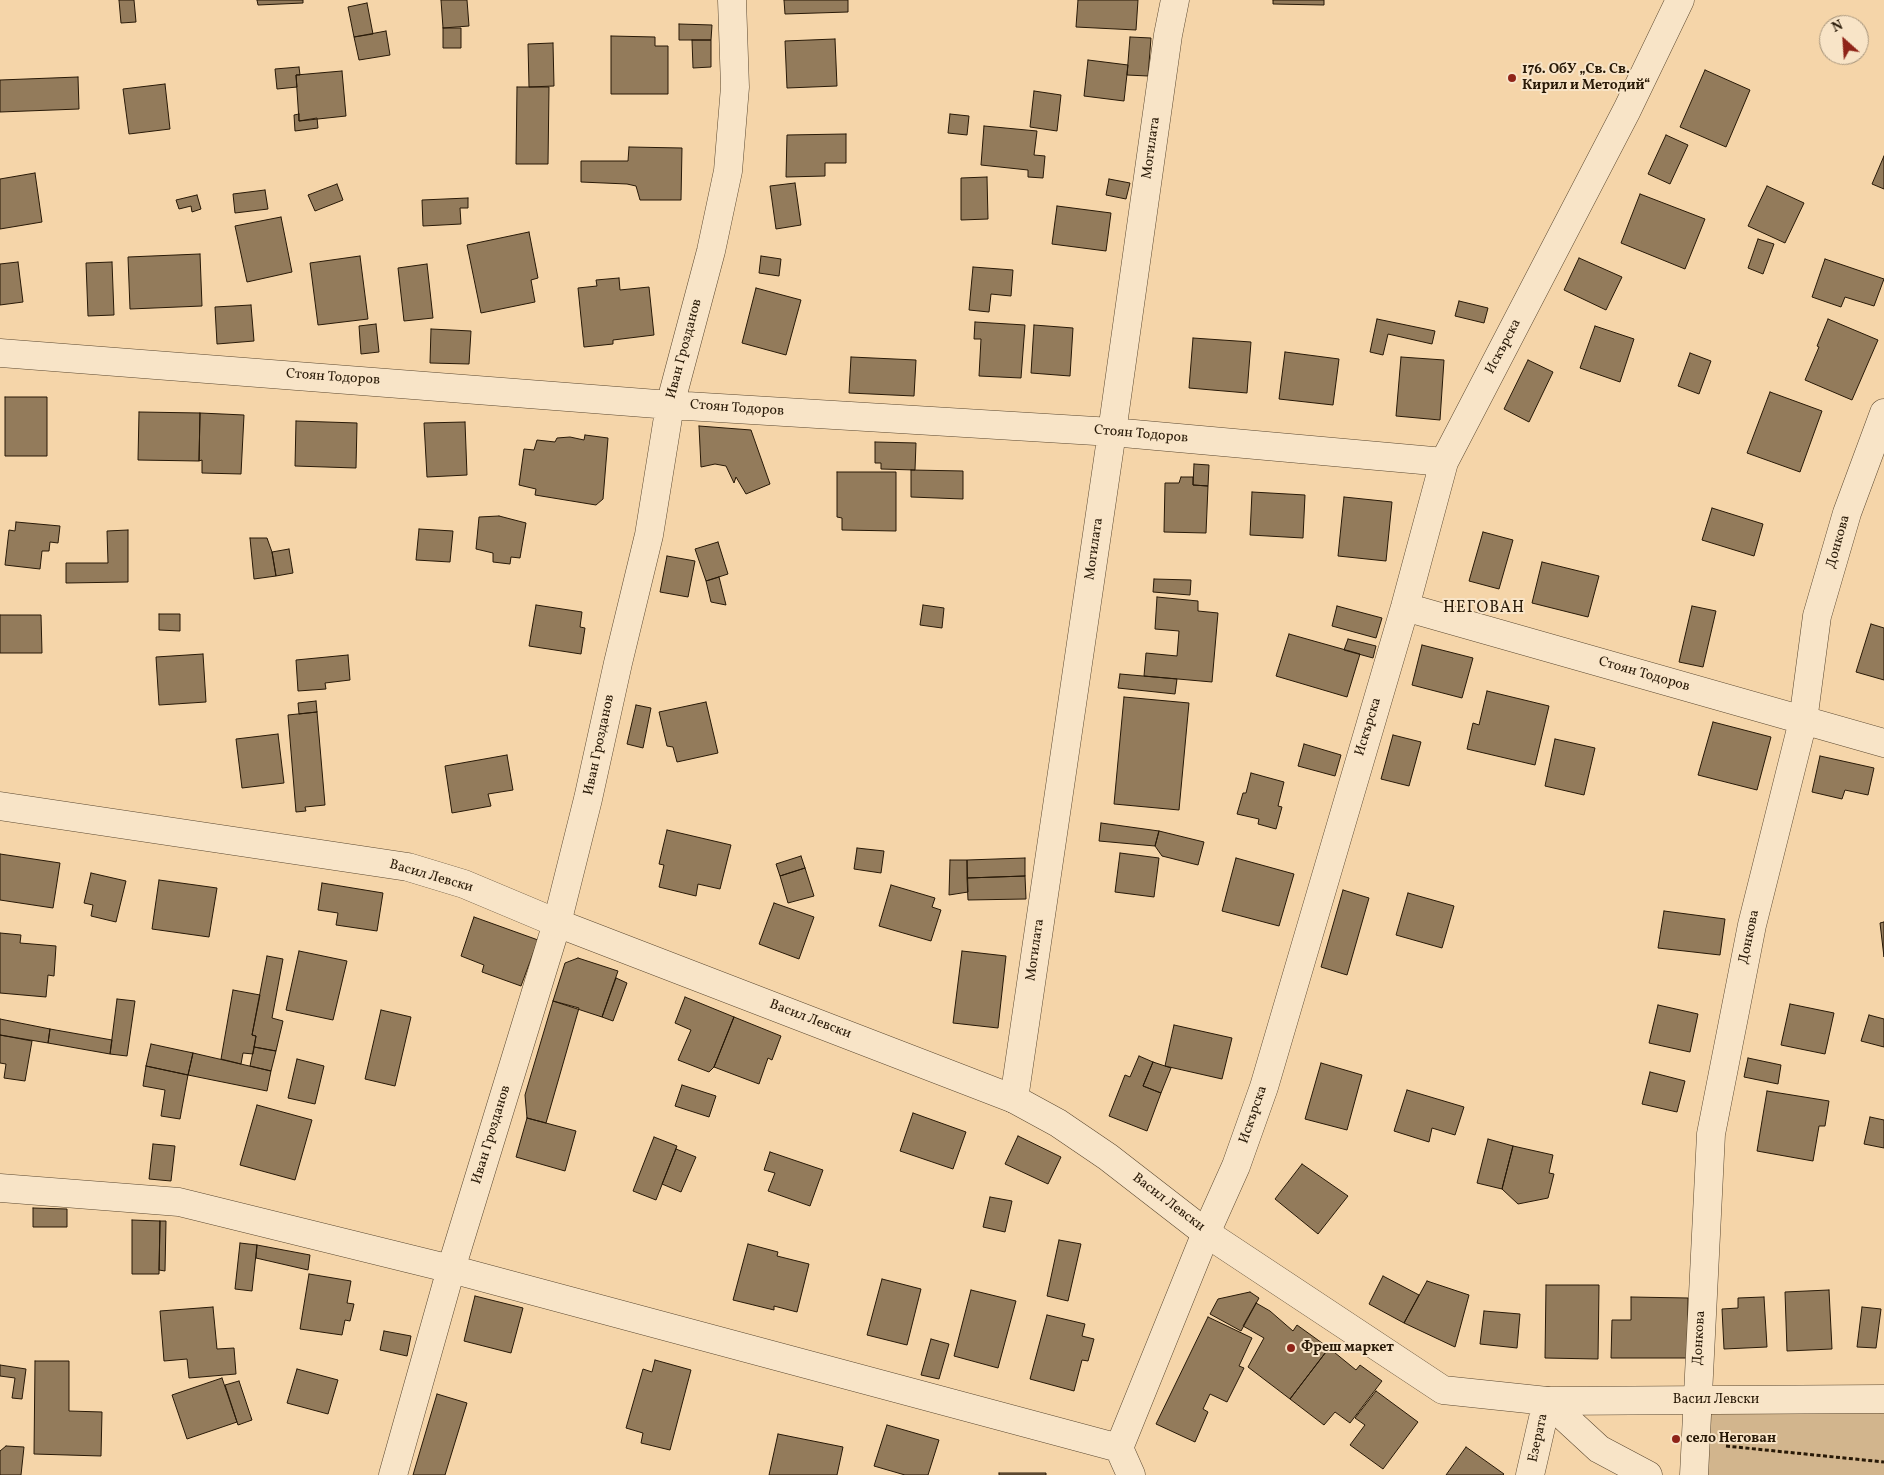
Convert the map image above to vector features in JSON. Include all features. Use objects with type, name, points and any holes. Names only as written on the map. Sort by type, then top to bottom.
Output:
[{"type":"street","name":"Иван Грозданов","points":[[393,1475],[451,1269],[557,923],[588,800],[618,663],[649,536],[670,404],[711,251],[728,172],[735,87],[732,0]]},
{"type":"street","name":"Могилата","points":[[1014,1099],[1168,35],[1175,0]]},
{"type":"street","name":"Искърска","points":[[1119,1448],[1206,1232],[1236,1166],[1264,1088],[1405,607],[1444,462],[1628,110],[1680,0]]},
{"type":"street","name":"Стоян Тодоров","points":[[0,353],[670,404],[1112,432],[1444,462]]},
{"type":"street","name":"Донкова","points":[[1694,1475],[1711,1134],[1752,925],[1803,720],[1817,616],[1847,513],[1884,413]]},
{"type":"street","name":"Стоян Тодоров","points":[[1405,607],[1884,743]]},
{"type":"street","name":"Васил Левски","points":[[0,806],[408,867],[464,884],[557,923],[1014,1099],[1058,1124],[1108,1157],[1206,1232],[1443,1390],[1547,1401],[1884,1399]]},
{"type":"street","points":[[0,1188],[179,1202],[451,1269],[1119,1448],[1131,1475]]},
{"type":"street","points":[[1547,1401],[1599,1449],[1648,1475]]},
{"type":"street","name":"Езерата","points":[[1530,1475],[1547,1401]]},
{"type":"path","points":[[1695,1443],[1884,1462]]},
{"type":"shaded area","points":[[1884,1399],[1884,1475],[1694,1475],[1697,1401]]},
{"type":"building","points":[[119,0],[134,0],[136,22],[121,23]]},
{"type":"building","points":[[257,0],[303,0],[303,3],[258,5]]},
{"type":"building","points":[[441,0],[467,0],[469,26],[443,28]]},
{"type":"building","points":[[784,0],[848,0],[848,12],[785,14]]},
{"type":"building","points":[[1078,0],[1138,0],[1136,30],[1076,27]]},
{"type":"building","points":[[1273,0],[1324,0],[1324,5],[1273,4]]},
{"type":"building","points":[[367,3],[373,34],[354,37],[348,7]]},
{"type":"building","points":[[679,24],[712,25],[711,40],[679,40]]},
{"type":"building","points":[[443,28],[461,28],[461,48],[443,48]]},
{"type":"building","points":[[386,31],[390,55],[359,60],[354,37]]},
{"type":"building","points":[[611,36],[655,37],[655,46],[668,46],[668,94],[611,94]]},
{"type":"building","points":[[1130,37],[1151,38],[1148,76],[1127,75]]},
{"type":"building","points":[[835,39],[837,86],[787,88],[785,41]]},
{"type":"building","points":[[692,40],[711,40],[711,67],[693,68]]},
{"type":"building","points":[[553,43],[554,86],[529,87],[528,44]]},
{"type":"building","points":[[1088,60],[1128,65],[1124,101],[1084,96]]},
{"type":"building","points":[[299,67],[300,75],[296,75],[297,87],[277,89],[275,69]]},
{"type":"building","points":[[1705,70],[1750,90],[1726,147],[1680,127]]},
{"type":"building","points":[[342,71],[346,116],[299,121],[296,75]]},
{"type":"building","points":[[78,77],[79,109],[0,112],[0,80]]},
{"type":"building","points":[[165,84],[170,129],[129,134],[123,89]]},
{"type":"building","points":[[517,87],[549,87],[548,164],[516,164]]},
{"type":"building","points":[[1034,91],[1061,95],[1057,131],[1030,127]]},
{"type":"building","points":[[299,114],[299,121],[317,118],[318,128],[295,131],[294,115]]},
{"type":"building","points":[[950,114],[969,116],[967,135],[948,133]]},
{"type":"building","points":[[984,126],[1037,131],[1034,155],[1045,156],[1043,178],[1028,177],[1028,170],[981,165]]},
{"type":"building","points":[[846,134],[846,163],[825,163],[825,176],[786,177],[787,135]]},
{"type":"building","points":[[1666,135],[1688,145],[1670,184],[1648,174]]},
{"type":"building","points":[[629,147],[682,148],[681,200],[640,200],[636,186],[581,182],[581,161],[628,161]]},
{"type":"building","points":[[1884,156],[1884,189],[1872,184]]},
{"type":"building","points":[[35,173],[42,222],[0,229],[0,179]]},
{"type":"building","points":[[987,177],[988,219],[961,220],[961,178]]},
{"type":"building","points":[[1109,179],[1130,183],[1126,199],[1106,195]]},
{"type":"building","points":[[795,183],[801,225],[776,229],[770,186]]},
{"type":"building","points":[[337,184],[343,200],[315,211],[308,195]]},
{"type":"building","points":[[1767,186],[1804,203],[1785,243],[1748,226]]},
{"type":"building","points":[[265,190],[268,209],[235,213],[233,194]]},
{"type":"building","points":[[1640,194],[1705,219],[1685,269],[1621,243]]},
{"type":"building","points":[[197,195],[201,209],[192,212],[191,206],[179,209],[176,200]]},
{"type":"building","points":[[468,198],[468,208],[460,208],[461,224],[423,226],[422,200]]},
{"type":"building","points":[[1057,206],[1111,213],[1106,251],[1052,244]]},
{"type":"building","points":[[281,217],[292,272],[247,282],[235,226]]},
{"type":"building","points":[[529,232],[538,278],[531,280],[535,302],[481,313],[467,245]]},
{"type":"building","points":[[1758,239],[1774,244],[1763,274],[1748,268]]},
{"type":"building","points":[[200,254],[202,306],[130,309],[128,257]]},
{"type":"building","points":[[360,256],[368,319],[318,325],[310,263]]},
{"type":"building","points":[[761,256],[781,259],[779,276],[759,273]]},
{"type":"building","points":[[1579,258],[1622,277],[1606,310],[1564,290]]},
{"type":"building","points":[[1825,259],[1884,279],[1874,306],[1845,297],[1841,307],[1812,297]]},
{"type":"building","points":[[18,262],[23,302],[0,305],[0,264]]},
{"type":"building","points":[[112,262],[114,315],[88,316],[86,263]]},
{"type":"building","points":[[427,264],[433,318],[404,321],[398,268]]},
{"type":"building","points":[[973,267],[1013,270],[1011,296],[991,294],[989,312],[969,310]]},
{"type":"building","points":[[619,278],[620,290],[649,287],[654,335],[613,340],[613,344],[584,347],[578,288],[597,286],[596,280]]},
{"type":"building","points":[[756,288],[801,300],[786,355],[742,343]]},
{"type":"building","points":[[1459,301],[1488,308],[1484,323],[1455,316]]},
{"type":"building","points":[[251,305],[254,341],[217,344],[215,307]]},
{"type":"building","points":[[1377,319],[1435,331],[1432,344],[1388,334],[1383,355],[1370,352]]},
{"type":"building","points":[[1828,319],[1878,340],[1852,400],[1805,380]]},
{"type":"building","points":[[975,322],[1025,325],[1021,378],[979,376],[981,339],[974,339]]},
{"type":"building","points":[[376,324],[379,352],[361,354],[359,326]]},
{"type":"building","points":[[1034,325],[1073,328],[1070,376],[1031,373]]},
{"type":"building","points":[[1595,326],[1634,339],[1620,382],[1580,368]]},
{"type":"building","points":[[431,329],[471,331],[469,364],[430,363]]},
{"type":"building","points":[[1193,338],[1251,342],[1247,393],[1189,388]]},
{"type":"building","points":[[1285,352],[1339,359],[1333,405],[1279,399]]},
{"type":"building","points":[[1690,353],[1711,361],[1699,394],[1678,386]]},
{"type":"building","points":[[851,357],[916,360],[914,396],[849,393]]},
{"type":"building","points":[[1401,357],[1444,360],[1440,420],[1396,416]]},
{"type":"building","points":[[1528,360],[1553,372],[1529,422],[1504,409]]},
{"type":"building","points":[[1770,392],[1822,411],[1800,472],[1747,453]]},
{"type":"building","points":[[5,397],[47,397],[47,456],[5,456]]},
{"type":"building","points":[[139,412],[200,413],[199,461],[138,460]]},
{"type":"building","points":[[200,413],[244,415],[241,474],[202,473],[202,460],[199,461]]},
{"type":"building","points":[[296,421],[357,423],[356,468],[295,466]]},
{"type":"building","points":[[465,422],[467,475],[427,477],[424,423]]},
{"type":"building","points":[[699,426],[751,430],[770,484],[746,494],[736,477],[734,483],[726,466],[715,464],[701,467]]},
{"type":"building","points":[[585,435],[608,438],[603,499],[596,505],[535,495],[536,489],[519,485],[524,449],[534,450],[537,440],[555,442],[557,438],[570,437],[584,440]]},
{"type":"building","points":[[875,442],[916,443],[915,470],[881,469],[881,463],[875,463]]},
{"type":"building","points":[[1194,464],[1209,465],[1208,486],[1193,485]]},
{"type":"building","points":[[911,470],[963,471],[963,499],[911,497]]},
{"type":"building","points":[[837,472],[896,472],[896,531],[842,530],[842,518],[837,517]]},
{"type":"building","points":[[1181,477],[1193,477],[1193,485],[1208,486],[1206,533],[1164,532],[1165,483],[1179,483]]},
{"type":"building","points":[[1252,492],[1305,495],[1303,538],[1250,535]]},
{"type":"building","points":[[1344,497],[1392,502],[1386,561],[1338,556]]},
{"type":"building","points":[[1712,508],[1763,524],[1754,556],[1702,540]]},
{"type":"building","points":[[499,516],[526,523],[520,558],[511,557],[510,564],[493,562],[493,553],[476,549],[479,517]]},
{"type":"building","points":[[16,522],[60,526],[58,543],[50,542],[49,551],[42,551],[40,569],[5,565],[9,530],[15,531]]},
{"type":"building","points":[[419,529],[453,531],[450,562],[416,560]]},
{"type":"building","points":[[128,530],[128,582],[66,583],[66,563],[108,563],[107,531]]},
{"type":"building","points":[[1483,532],[1513,540],[1499,589],[1469,581]]},
{"type":"building","points":[[250,538],[267,538],[272,552],[276,576],[254,579]]},
{"type":"building","points":[[718,542],[728,574],[706,581],[695,549]]},
{"type":"building","points":[[289,549],[293,573],[276,576],[272,552]]},
{"type":"building","points":[[667,556],[695,561],[688,597],[660,592]]},
{"type":"building","points":[[1542,562],[1599,576],[1588,617],[1532,603]]},
{"type":"building","points":[[719,577],[726,605],[711,602],[706,581]]},
{"type":"building","points":[[1154,579],[1191,580],[1190,595],[1153,592]]},
{"type":"building","points":[[1157,597],[1198,601],[1198,611],[1218,613],[1212,682],[1144,676],[1146,653],[1177,656],[1179,631],[1155,629]]},
{"type":"building","points":[[536,605],[582,612],[580,627],[585,628],[581,654],[529,646]]},
{"type":"building","points":[[923,605],[944,608],[942,628],[920,625]]},
{"type":"building","points":[[1337,606],[1382,618],[1376,638],[1332,626]]},
{"type":"building","points":[[1692,606],[1716,611],[1703,667],[1679,662]]},
{"type":"building","points":[[159,614],[180,614],[180,631],[159,630]]},
{"type":"building","points":[[0,615],[41,615],[42,653],[0,653]]},
{"type":"building","points":[[1871,624],[1884,628],[1884,680],[1856,672]]},
{"type":"building","points":[[1289,634],[1360,654],[1347,697],[1276,676]]},
{"type":"building","points":[[1348,639],[1376,646],[1373,658],[1344,650]]},
{"type":"building","points":[[1422,645],[1473,658],[1462,698],[1412,685]]},
{"type":"building","points":[[203,654],[206,702],[159,705],[156,657]]},
{"type":"building","points":[[348,655],[350,680],[325,683],[326,689],[298,691],[296,660]]},
{"type":"building","points":[[1120,674],[1177,679],[1175,694],[1118,688]]},
{"type":"building","points":[[1487,691],[1549,706],[1535,765],[1467,749],[1473,723],[1479,725]]},
{"type":"building","points":[[1124,697],[1189,703],[1179,810],[1114,804]]},
{"type":"building","points":[[316,701],[317,712],[299,714],[298,703]]},
{"type":"building","points":[[706,702],[718,753],[677,762],[673,747],[667,746],[659,712]]},
{"type":"building","points":[[636,705],[651,708],[643,748],[627,744]]},
{"type":"building","points":[[317,712],[325,805],[305,807],[306,811],[296,812],[288,715]]},
{"type":"building","points":[[1713,722],[1771,737],[1757,790],[1698,775]]},
{"type":"building","points":[[278,734],[284,783],[242,788],[236,739]]},
{"type":"building","points":[[1393,735],[1421,742],[1409,786],[1381,779]]},
{"type":"building","points":[[1555,739],[1595,748],[1584,795],[1545,786]]},
{"type":"building","points":[[1304,744],[1341,755],[1335,776],[1298,766]]},
{"type":"building","points":[[507,755],[513,790],[488,794],[491,806],[452,813],[445,766]]},
{"type":"building","points":[[1820,756],[1874,768],[1868,795],[1845,790],[1842,799],[1812,792]]},
{"type":"building","points":[[1251,773],[1284,782],[1278,806],[1282,807],[1276,829],[1258,824],[1259,819],[1237,814],[1243,793],[1246,793]]},
{"type":"building","points":[[1101,823],[1159,831],[1155,846],[1099,841]]},
{"type":"building","points":[[667,830],[731,845],[720,889],[698,884],[696,896],[659,887],[664,865],[659,864]]},
{"type":"building","points":[[1159,831],[1204,842],[1198,865],[1162,856],[1155,846]]},
{"type":"building","points":[[857,848],[884,851],[881,873],[854,869]]},
{"type":"building","points":[[1120,853],[1159,858],[1154,897],[1115,892]]},
{"type":"building","points":[[0,854],[60,863],[53,908],[0,900]]},
{"type":"building","points":[[801,856],[805,868],[780,876],[776,864]]},
{"type":"building","points":[[1025,858],[1025,876],[967,878],[967,860]]},
{"type":"building","points":[[1236,858],[1294,874],[1279,926],[1222,911]]},
{"type":"building","points":[[950,860],[967,860],[968,892],[949,895]]},
{"type":"building","points":[[805,868],[814,896],[788,903],[780,876]]},
{"type":"building","points":[[91,873],[126,881],[116,922],[91,916],[93,905],[84,903]]},
{"type":"building","points":[[1025,876],[1026,899],[968,900],[967,878]]},
{"type":"building","points":[[159,880],[217,888],[209,937],[152,929]]},
{"type":"building","points":[[322,883],[383,893],[377,931],[336,925],[338,913],[318,910]]},
{"type":"building","points":[[891,885],[935,898],[932,907],[941,910],[931,941],[879,926]]},
{"type":"building","points":[[1343,890],[1369,898],[1347,975],[1321,967]]},
{"type":"building","points":[[1408,893],[1454,906],[1442,948],[1396,935]]},
{"type":"building","points":[[774,903],[814,917],[799,959],[759,944]]},
{"type":"building","points":[[1664,911],[1725,919],[1720,955],[1658,948]]},
{"type":"building","points":[[474,917],[538,940],[521,986],[482,972],[484,965],[461,956]]},
{"type":"building","points":[[1884,922],[1884,957],[1880,923]]},
{"type":"building","points":[[0,933],[21,935],[20,943],[56,946],[54,976],[48,975],[46,997],[0,993]]},
{"type":"building","points":[[299,951],[347,961],[333,1020],[286,1010]]},
{"type":"building","points":[[962,951],[1006,956],[998,1028],[953,1023]]},
{"type":"building","points":[[267,956],[283,959],[272,1018],[283,1021],[276,1051],[254,1047],[256,1036],[252,1035]]},
{"type":"building","points":[[578,958],[618,971],[602,1017],[553,1001],[565,963]]},
{"type":"building","points":[[616,978],[627,983],[613,1021],[602,1017]]},
{"type":"building","points":[[233,990],[260,995],[252,1035],[256,1036],[253,1054],[243,1053],[241,1064],[221,1059]]},
{"type":"building","points":[[685,997],[734,1017],[714,1067],[709,1072],[678,1060],[691,1030],[675,1023]]},
{"type":"building","points":[[117,999],[135,1001],[127,1056],[110,1054]]},
{"type":"building","points":[[553,1001],[579,1008],[546,1123],[527,1118],[525,1095]]},
{"type":"building","points":[[1790,1004],[1834,1013],[1825,1054],[1781,1045]]},
{"type":"building","points":[[1658,1005],[1698,1014],[1690,1052],[1649,1043]]},
{"type":"building","points":[[381,1010],[411,1017],[395,1086],[365,1079]]},
{"type":"building","points":[[1869,1015],[1884,1019],[1884,1047],[1861,1041]]},
{"type":"building","points":[[734,1017],[781,1036],[772,1060],[768,1058],[759,1084],[714,1067]]},
{"type":"building","points":[[0,1019],[50,1029],[48,1043],[0,1035]]},
{"type":"building","points":[[1174,1025],[1232,1038],[1222,1079],[1165,1066]]},
{"type":"building","points":[[50,1029],[112,1040],[110,1054],[48,1043]]},
{"type":"building","points":[[0,1035],[32,1041],[25,1081],[4,1078],[6,1064],[0,1063]]},
{"type":"building","points":[[151,1044],[193,1053],[188,1075],[146,1066]]},
{"type":"building","points":[[254,1047],[276,1051],[271,1071],[250,1066]]},
{"type":"building","points":[[193,1053],[271,1071],[267,1091],[188,1075]]},
{"type":"building","points":[[1139,1056],[1153,1062],[1143,1086],[1161,1093],[1147,1131],[1109,1116],[1125,1075],[1130,1077]]},
{"type":"building","points":[[1748,1058],[1781,1065],[1778,1084],[1744,1077]]},
{"type":"building","points":[[297,1059],[324,1066],[315,1104],[288,1098]]},
{"type":"building","points":[[1153,1062],[1171,1068],[1161,1093],[1143,1086]]},
{"type":"building","points":[[1321,1063],[1362,1075],[1347,1130],[1305,1119]]},
{"type":"building","points":[[146,1066],[188,1075],[180,1119],[161,1116],[165,1090],[143,1086]]},
{"type":"building","points":[[1650,1072],[1685,1081],[1677,1112],[1642,1104]]},
{"type":"building","points":[[682,1085],[716,1096],[709,1117],[675,1106]]},
{"type":"building","points":[[1407,1090],[1464,1107],[1455,1135],[1432,1128],[1429,1142],[1394,1131]]},
{"type":"building","points":[[1767,1091],[1829,1101],[1825,1126],[1819,1126],[1813,1161],[1757,1151]]},
{"type":"building","points":[[257,1105],[312,1120],[295,1180],[240,1165]]},
{"type":"building","points":[[913,1113],[966,1132],[953,1169],[900,1151]]},
{"type":"building","points":[[1870,1117],[1884,1120],[1884,1148],[1864,1144]]},
{"type":"building","points":[[527,1118],[576,1131],[565,1171],[516,1157]]},
{"type":"building","points":[[1018,1136],[1061,1157],[1048,1184],[1005,1164]]},
{"type":"building","points":[[654,1137],[677,1146],[656,1200],[633,1191]]},
{"type":"building","points":[[1488,1139],[1513,1146],[1502,1189],[1477,1183]]},
{"type":"building","points":[[153,1144],[175,1146],[171,1181],[149,1179]]},
{"type":"building","points":[[1513,1146],[1553,1155],[1549,1173],[1554,1174],[1548,1198],[1518,1204],[1502,1189]]},
{"type":"building","points":[[676,1149],[696,1157],[681,1192],[662,1184]]},
{"type":"building","points":[[770,1152],[823,1170],[810,1206],[768,1191],[775,1173],[764,1170]]},
{"type":"building","points":[[1302,1164],[1348,1196],[1318,1234],[1275,1199]]},
{"type":"building","points":[[990,1197],[1012,1201],[1005,1232],[983,1227]]},
{"type":"building","points":[[33,1208],[67,1209],[67,1227],[33,1227]]},
{"type":"building","points":[[132,1220],[160,1221],[159,1274],[132,1274]]},
{"type":"building","points":[[160,1221],[166,1221],[165,1271],[159,1270]]},
{"type":"building","points":[[1059,1240],[1081,1244],[1068,1301],[1047,1296]]},
{"type":"building","points":[[240,1243],[257,1245],[252,1291],[235,1289]]},
{"type":"building","points":[[748,1244],[778,1252],[777,1256],[809,1264],[797,1312],[774,1306],[774,1310],[733,1300]]},
{"type":"building","points":[[257,1245],[310,1255],[308,1270],[256,1258]]},
{"type":"building","points":[[309,1274],[351,1281],[347,1303],[354,1304],[350,1321],[345,1320],[342,1335],[300,1329]]},
{"type":"building","points":[[1383,1276],[1419,1295],[1404,1323],[1369,1304]]},
{"type":"building","points":[[882,1279],[921,1289],[907,1345],[867,1335]]},
{"type":"building","points":[[1427,1281],[1469,1295],[1455,1347],[1404,1323]]},
{"type":"building","points":[[1546,1285],[1599,1285],[1598,1359],[1545,1358]]},
{"type":"building","points":[[971,1290],[1016,1301],[998,1368],[954,1356]]},
{"type":"building","points":[[1829,1290],[1832,1349],[1787,1351],[1785,1292]]},
{"type":"building","points":[[1250,1292],[1259,1298],[1241,1331],[1210,1314],[1218,1299]]},
{"type":"building","points":[[475,1296],[523,1308],[511,1353],[464,1341]]},
{"type":"building","points":[[1631,1297],[1688,1298],[1687,1358],[1611,1358],[1612,1320],[1631,1320]]},
{"type":"building","points":[[1764,1297],[1767,1347],[1724,1349],[1722,1309],[1738,1308],[1738,1298]]},
{"type":"building","points":[[1256,1303],[1270,1311],[1293,1331],[1297,1325],[1329,1348],[1290,1399],[1248,1367],[1264,1338],[1243,1326]]},
{"type":"building","points":[[213,1307],[217,1349],[234,1348],[236,1374],[189,1378],[187,1359],[164,1361],[160,1311]]},
{"type":"building","points":[[1862,1307],[1881,1309],[1876,1348],[1857,1347]]},
{"type":"building","points":[[1484,1311],[1520,1314],[1517,1348],[1480,1344]]},
{"type":"building","points":[[1047,1315],[1085,1324],[1082,1336],[1094,1339],[1088,1361],[1082,1360],[1074,1391],[1030,1379]]},
{"type":"building","points":[[1208,1317],[1252,1338],[1239,1366],[1244,1368],[1227,1402],[1210,1394],[1203,1409],[1208,1412],[1195,1442],[1156,1424]]},
{"type":"building","points":[[384,1331],[411,1336],[407,1356],[380,1350]]},
{"type":"building","points":[[931,1339],[949,1344],[939,1379],[921,1375]]},
{"type":"building","points":[[1329,1348],[1356,1370],[1360,1365],[1382,1381],[1350,1423],[1335,1412],[1324,1425],[1290,1399]]},
{"type":"building","points":[[655,1360],[691,1370],[670,1450],[641,1443],[643,1433],[626,1428],[643,1369],[652,1372]]},
{"type":"building","points":[[35,1361],[69,1361],[69,1411],[102,1412],[101,1456],[34,1454]]},
{"type":"building","points":[[0,1365],[26,1369],[22,1399],[12,1398],[15,1378],[0,1376]]},
{"type":"building","points":[[297,1369],[338,1380],[328,1414],[287,1403]]},
{"type":"building","points":[[222,1378],[237,1422],[187,1439],[172,1395]]},
{"type":"building","points":[[239,1381],[252,1420],[238,1425],[225,1385]]},
{"type":"building","points":[[1376,1391],[1418,1422],[1383,1469],[1350,1445],[1365,1425],[1355,1418]]},
{"type":"building","points":[[437,1394],[467,1403],[445,1475],[413,1475]]},
{"type":"building","points":[[887,1425],[939,1440],[928,1475],[905,1475],[874,1466]]},
{"type":"building","points":[[778,1434],[843,1447],[837,1475],[769,1475]]},
{"type":"building","points":[[6,1446],[24,1447],[21,1475],[0,1475],[0,1451]]},
{"type":"building","points":[[1466,1447],[1504,1474],[1446,1475]]},
{"type":"building","points":[[999,1473],[1046,1473],[1046,1475],[999,1475]]},
{"type":"place","name":"176. ОбУ „Св. Св. Кирил и Методий“","points":[[1512,78]]},
{"type":"place","name":"Фреш маркет","points":[[1291,1348]]},
{"type":"place","name":"село Негован","points":[[1676,1439]]},
{"type":"district","name":"НЕГОВАН","points":[[1484,609]]}]
